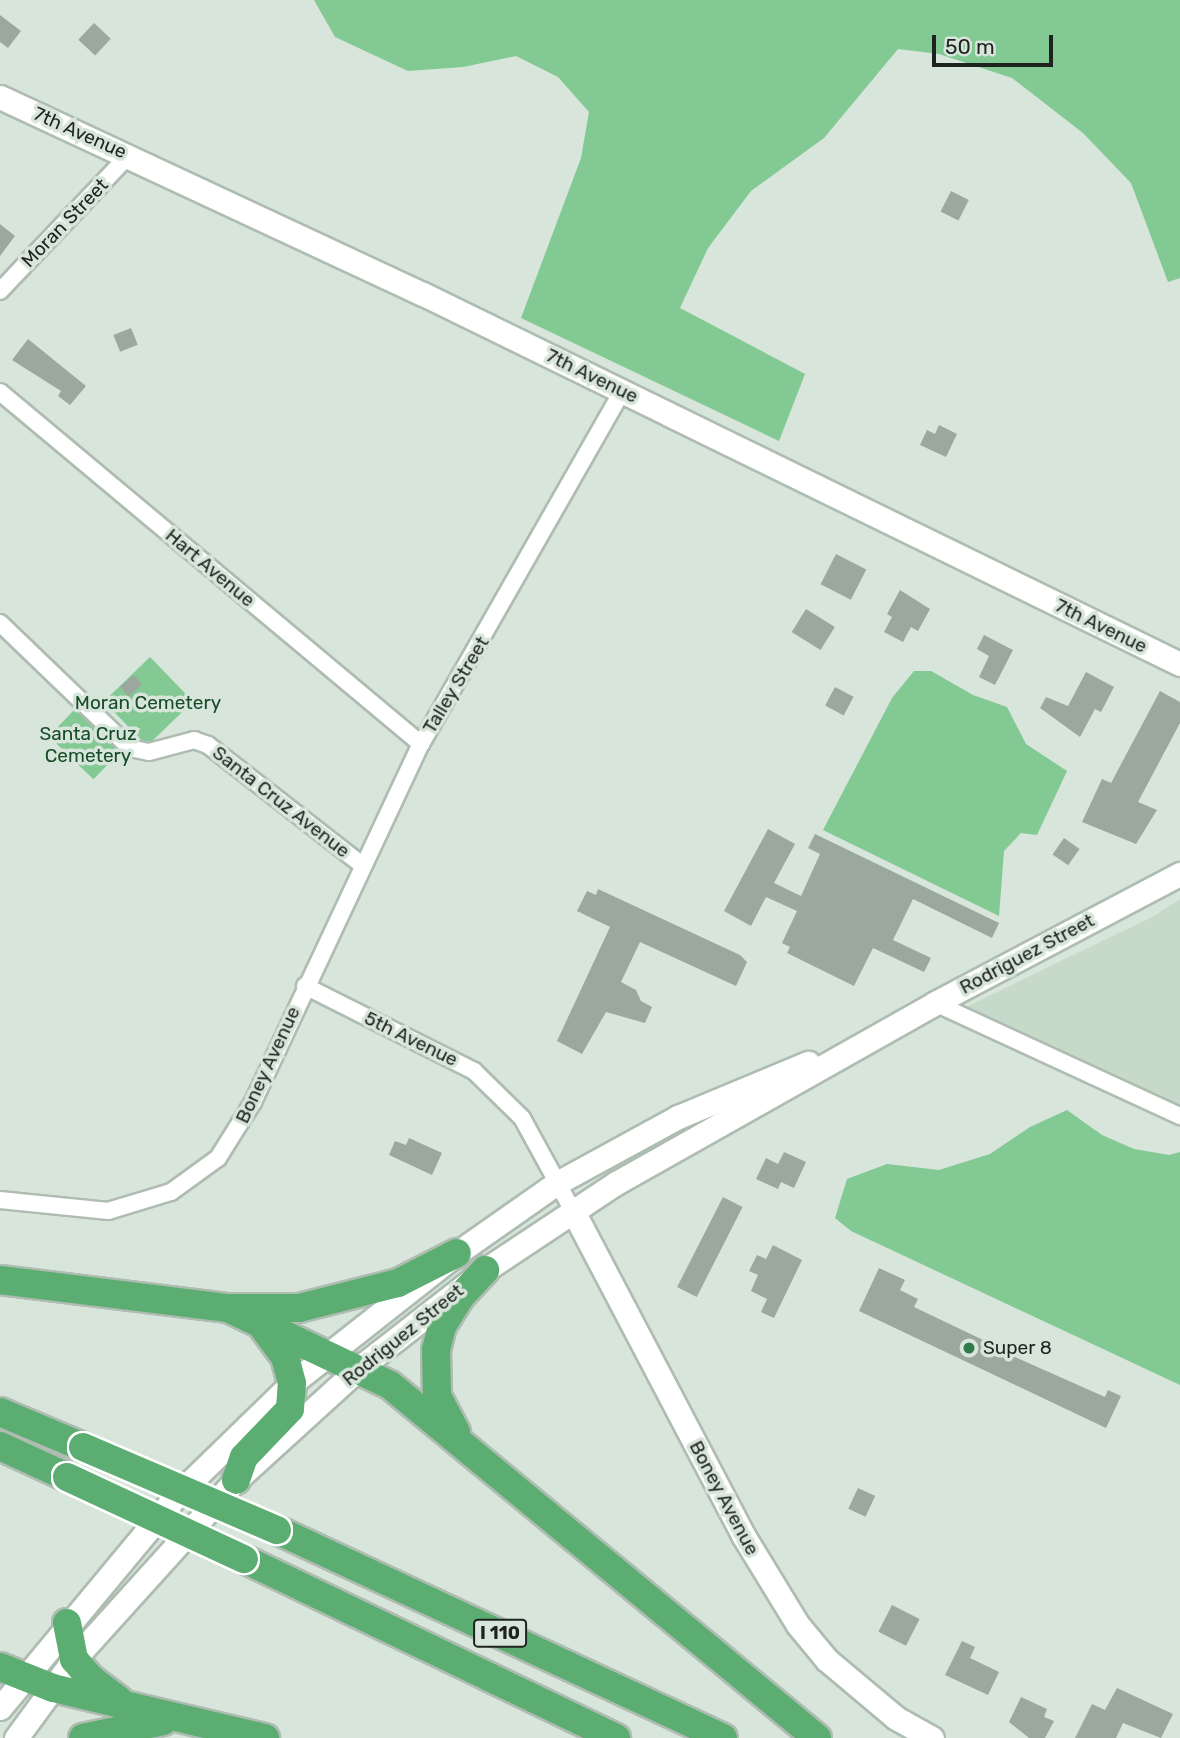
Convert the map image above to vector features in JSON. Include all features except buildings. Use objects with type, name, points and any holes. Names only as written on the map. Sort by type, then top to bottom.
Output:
[{"type":"highway","points":[[0,1280],[228,1308],[299,1308],[350,1298],[398,1283],[457,1252]]},
{"type":"highway","points":[[469,1452],[443,1413],[437,1396],[435,1362],[442,1326],[460,1297],[485,1270]]},
{"type":"highway","points":[[228,1308],[331,1354],[390,1385],[817,1738]]},
{"type":"highway","points":[[236,1480],[244,1457],[290,1409],[292,1383],[285,1357],[260,1323]]},
{"type":"highway","name":"I 110","points":[[0,1412],[277,1530],[723,1738]]},
{"type":"highway","name":"I 110","points":[[0,1446],[244,1559],[616,1738]]},
{"type":"highway","points":[[67,1623],[74,1660],[91,1679],[137,1710]]},
{"type":"highway","points":[[11,1672],[53,1688],[172,1720],[265,1738]]},
{"type":"highway","points":[[83,1738],[172,1720]]},
{"type":"main road","name":"7th Avenue","points":[[0,97],[129,155],[622,391],[1180,664]]},
{"type":"main road","name":"Rodriguez Street","points":[[16,1738],[74,1660],[236,1480],[359,1368],[485,1270],[573,1211],[876,1036],[1180,874]]},
{"type":"main road","name":"Rodriguez Street","points":[[0,1708],[11,1672],[67,1623],[177,1495],[292,1383],[457,1252],[557,1183],[678,1117],[876,1036]]},
{"type":"main road","name":"Boney Avenue","points":[[573,1211],[743,1535],[798,1625],[827,1660],[896,1718],[932,1738]]},
{"type":"street","name":"Moran Street","points":[[0,291],[129,155]]},
{"type":"street","name":"Talley Street","points":[[305,986],[421,744],[622,391]]},
{"type":"street","name":"Hart Avenue","points":[[0,392],[421,744]]},
{"type":"street","name":"Santa Cruz Avenue","points":[[0,623],[130,748],[149,752],[194,740],[208,746],[362,865]]},
{"type":"street","name":"5th Avenue","points":[[305,986],[474,1071],[522,1118],[573,1211]]},
{"type":"street","name":"Boney Avenue","points":[[0,1200],[108,1210],[170,1192],[193,1178],[218,1158],[236,1133],[305,986]]},
{"type":"street","points":[[935,1003],[1180,1116]]},
{"type":"shaded area","points":[[1180,899],[1180,1109],[962,1009],[1154,916]]},
{"type":"green space","points":[[314,0],[1180,0],[1180,278],[1168,282],[1131,183],[1083,133],[1012,78],[939,54],[898,49],[824,138],[751,191],[708,248],[680,308],[805,374],[779,441],[521,318],[581,158],[589,112],[558,77],[516,56],[463,67],[408,71],[335,37]]},
{"type":"green space","name":"Moran Cemetery","points":[[150,657],[193,702],[147,746],[104,701]]},
{"type":"green space","points":[[914,671],[931,671],[973,695],[1007,707],[1026,744],[1067,771],[1037,835],[1021,833],[1004,851],[999,916],[823,830],[892,698]]},
{"type":"green space","name":"Santa Cruz Cemetery","points":[[78,706],[123,749],[93,779],[49,736]]},
{"type":"green space","points":[[1067,1110],[1102,1135],[1134,1149],[1169,1155],[1180,1152],[1180,1385],[851,1231],[835,1218],[847,1179],[887,1164],[939,1170],[990,1154],[1030,1127]]},
{"type":"place","name":"Super 8","points":[[969,1348]]}]
